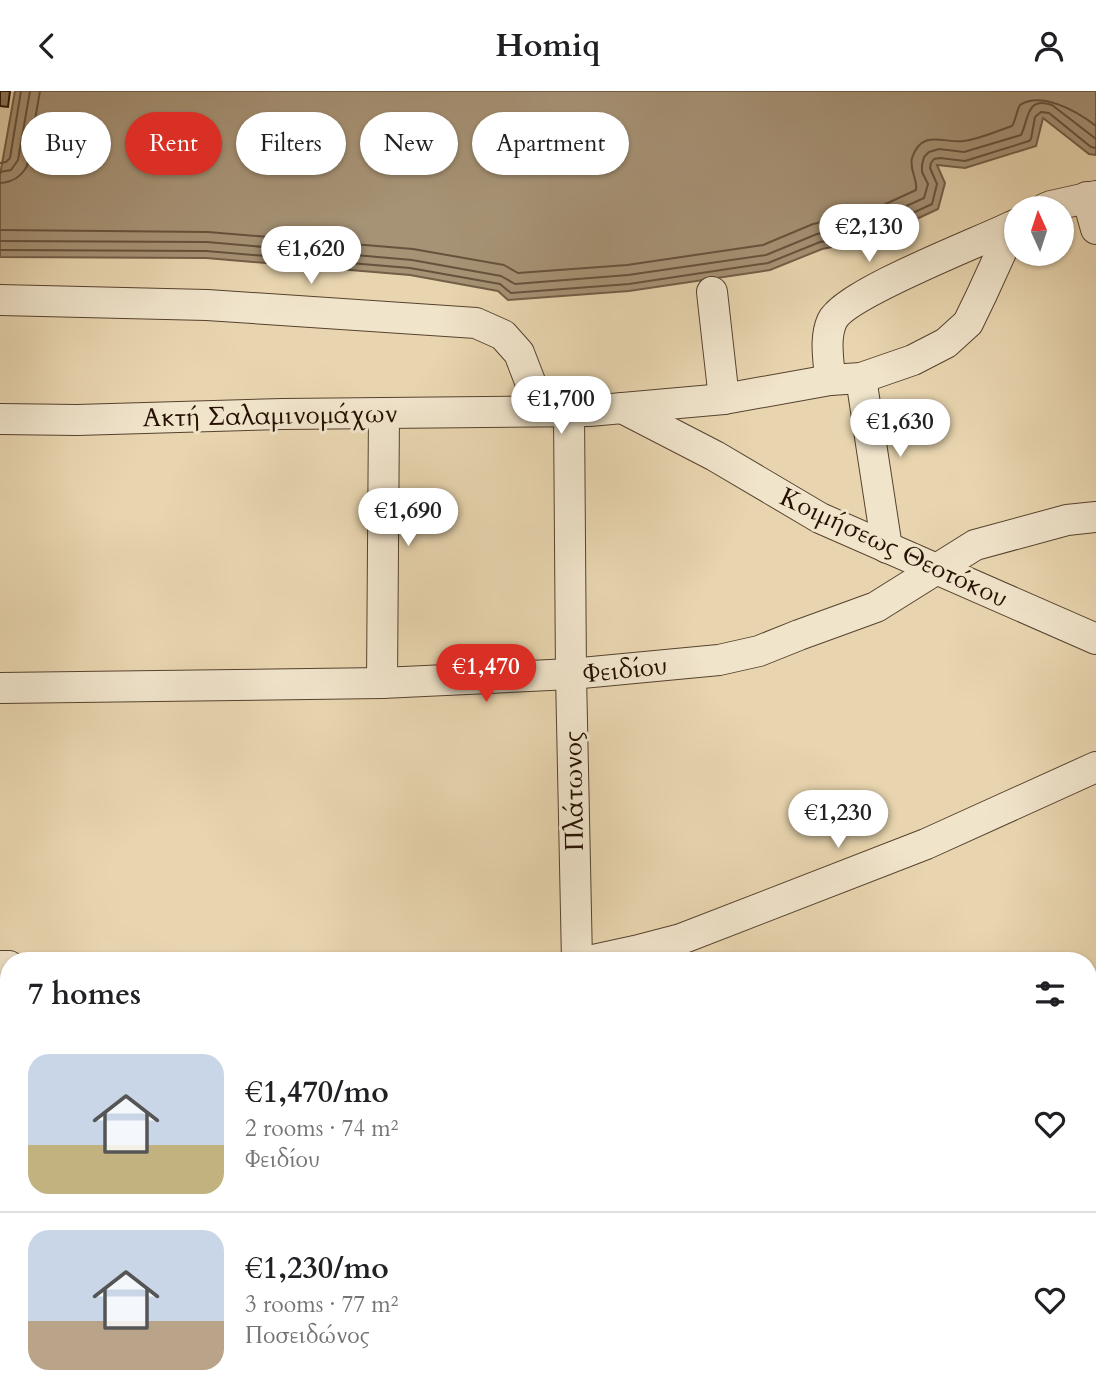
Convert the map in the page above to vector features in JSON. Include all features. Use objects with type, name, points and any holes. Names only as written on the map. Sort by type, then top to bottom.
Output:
[{"type":"street","points":[[1091,197],[1096,229]]},
{"type":"street","name":"Ακτή Σαλαμινομάχων","points":[[830,380],[828,343],[833,320],[844,307],[873,290],[1004,230]]},
{"type":"street","name":"Ακτή Σαλαμινομάχων","points":[[0,419],[77,420],[621,408],[724,399],[830,380],[861,378],[924,355],[946,343],[968,323],[1004,248]]},
{"type":"street","points":[[712,292],[724,399]]},
{"type":"street","points":[[0,300],[206,305],[477,323],[503,335],[519,353],[555,411]]},
{"type":"street","points":[[861,378],[887,548]]},
{"type":"street","name":"Κοιμήσεως Θεοτόκου","points":[[621,408],[715,456],[820,518],[1096,639]]},
{"type":"street","name":"Πλάτωνος","points":[[555,411],[570,674],[577,952]]},
{"type":"street","points":[[382,683],[384,412]]},
{"type":"street","name":"Φειδίου","points":[[0,688],[382,683],[570,674],[719,660],[759,651],[876,607],[975,545],[1067,520],[1096,517]]},
{"type":"street","points":[[630,952],[694,934],[926,844],[1096,767]]},
{"type":"water","points":[[15,91],[1096,91],[1096,155],[1089,154],[1043,118],[1036,146],[965,168],[937,165],[945,183],[938,209],[874,239],[822,249],[770,270],[629,291],[508,300],[498,291],[410,275],[206,258],[0,257],[0,175]]},
{"type":"building","points":[[0,91],[10,91],[8,107],[0,106]]}]
